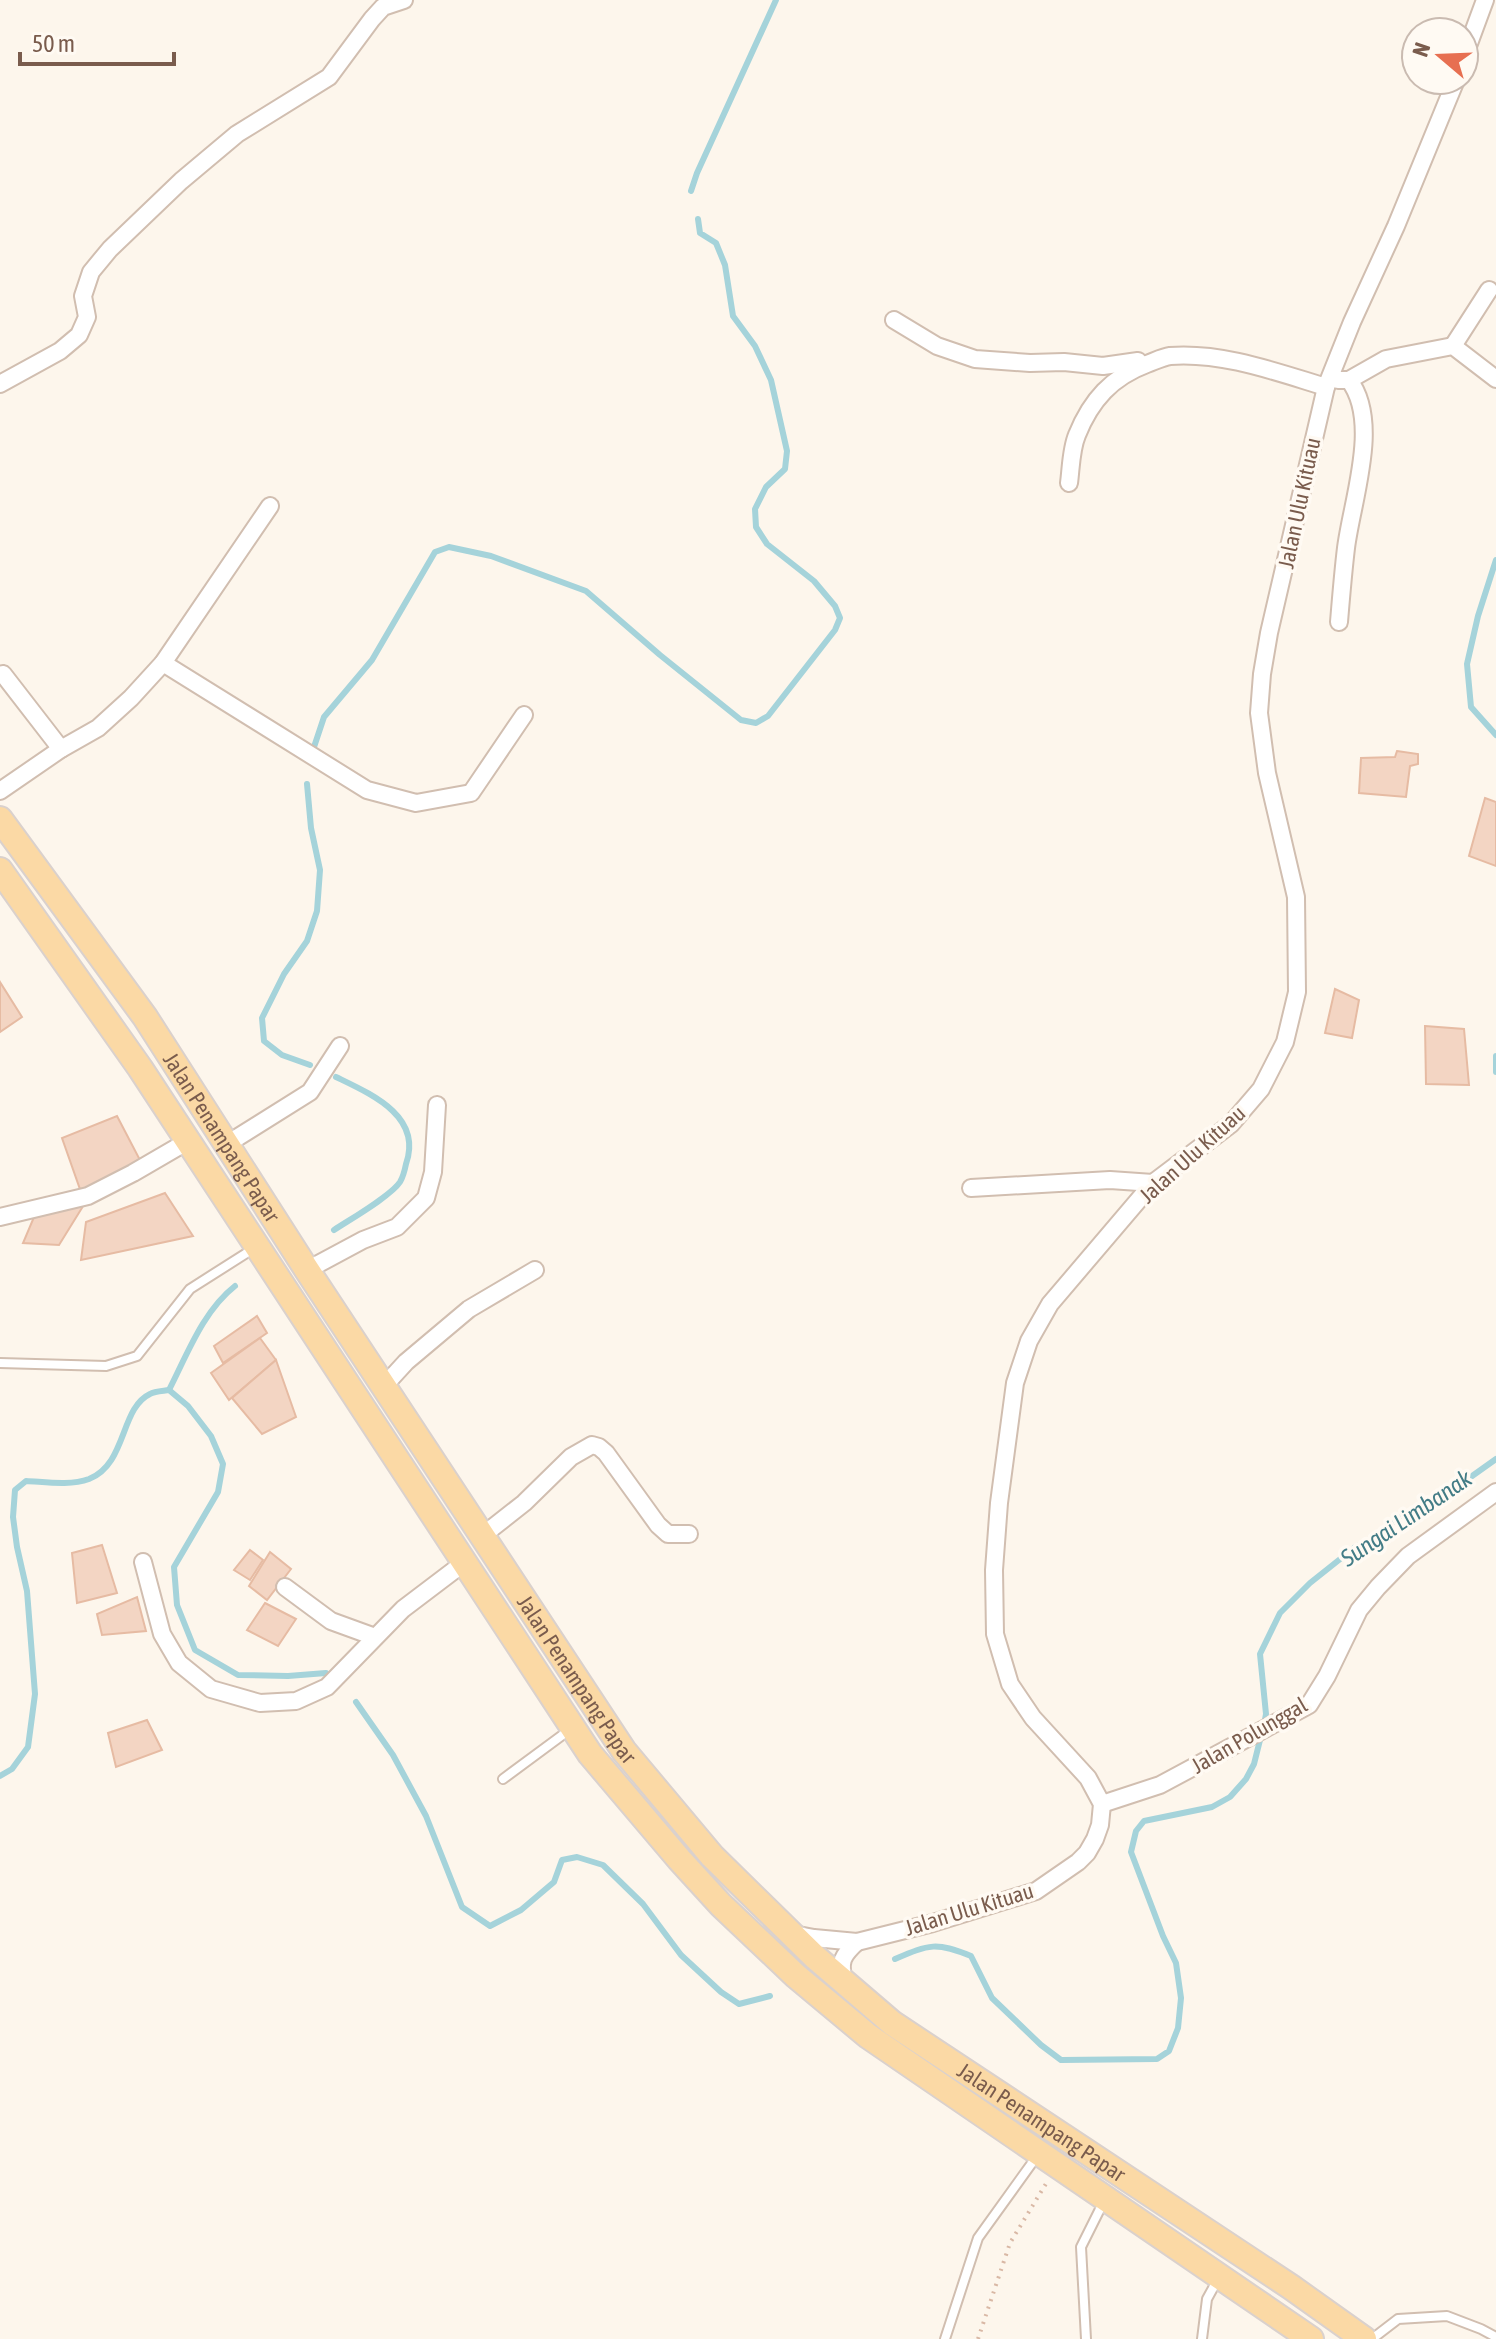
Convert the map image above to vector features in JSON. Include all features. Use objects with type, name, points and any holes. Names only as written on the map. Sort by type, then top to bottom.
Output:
[{"type":"main road","name":"Jalan Penampang Papar","points":[[0,819],[145,1017],[307,1270],[624,1751],[712,1856],[790,1933],[892,2023],[1291,2287],[1364,2339]]},
{"type":"main road","name":"Jalan Penampang Papar","points":[[0,870],[126,1048],[590,1754],[679,1859],[721,1905],[796,1976],[868,2036],[1311,2339]]},
{"type":"main road","points":[[236,1216],[249,1207],[244,1170]]},
{"type":"street","points":[[0,384],[60,351],[79,335],[87,317],[83,296],[91,272],[110,249],[181,181],[237,134],[329,77],[383,7],[404,0]]},
{"type":"street","name":"Jalan Ulu Kituau","points":[[790,1933],[857,1942],[933,1923],[1036,1891],[1087,1853],[1100,1825],[1102,1804],[1088,1778],[1033,1718],[1010,1684],[995,1634],[994,1570],[999,1503],[1015,1383],[1029,1341],[1050,1304],[1153,1183],[1231,1124],[1261,1089],[1285,1042],[1297,992],[1296,897],[1267,773],[1259,713],[1269,633],[1327,384],[1449,96]]},
{"type":"street","points":[[894,320],[937,346],[975,359],[1103,366],[1168,356],[1215,358],[1327,384],[1349,380],[1386,359],[1453,346],[1489,290]]},
{"type":"street","points":[[1453,346],[1496,379]]},
{"type":"street","points":[[1069,483],[1076,437],[1106,387],[1127,371],[1168,356]]},
{"type":"street","points":[[1339,622],[1364,427],[1358,393],[1349,380]]},
{"type":"street","points":[[0,791],[98,728],[131,698],[163,663],[270,506]]},
{"type":"street","points":[[163,663],[367,790],[416,803],[471,793],[524,715]]},
{"type":"street","points":[[3,674],[61,749]]},
{"type":"street","points":[[227,1144],[310,1092],[340,1046]]},
{"type":"street","points":[[307,1270],[363,1240],[397,1227],[426,1198],[433,1172],[437,1105]]},
{"type":"street","points":[[0,1217],[88,1196],[188,1141]]},
{"type":"street","points":[[971,1188],[1110,1180],[1153,1183]]},
{"type":"street","points":[[384,1386],[406,1362],[469,1309],[535,1270]]},
{"type":"street","points":[[482,1536],[524,1503],[571,1457],[592,1445],[606,1453],[658,1525],[668,1534],[689,1534]]},
{"type":"street","name":"Jalan Polunggal","points":[[1102,1804],[1160,1785],[1309,1705],[1327,1676],[1359,1610],[1378,1587],[1408,1556],[1496,1492]]},
{"type":"street","points":[[143,1562],[162,1634],[179,1663],[211,1689],[260,1703],[296,1701],[327,1687],[403,1609],[465,1562]]},
{"type":"street","points":[[285,1587],[331,1621],[375,1637]]},
{"type":"street","points":[[845,1983],[841,1962],[857,1942]]},
{"type":"lane","points":[[0,1363],[106,1366],[137,1356],[190,1289],[257,1247]]},
{"type":"lane","points":[[503,1779],[573,1728]]},
{"type":"lane","points":[[945,2339],[978,2238],[1048,2160]]},
{"type":"lane","points":[[1086,2339],[1081,2247],[1105,2199]]},
{"type":"lane","points":[[1202,2339],[1207,2299],[1220,2275]]},
{"type":"lane","points":[[1372,2339],[1398,2319],[1447,2316],[1496,2337]]},
{"type":"path","points":[[978,2339],[1010,2243],[1048,2160]]},
{"type":"building","points":[[1397,751],[1418,754],[1418,764],[1410,766],[1406,797],[1359,793],[1361,758],[1395,757]]},
{"type":"building","points":[[1485,798],[1496,802],[1496,866],[1469,856]]},
{"type":"building","points":[[0,982],[22,1017],[0,1032]]},
{"type":"building","points":[[1335,989],[1359,1000],[1352,1038],[1325,1033]]},
{"type":"building","points":[[1425,1026],[1464,1029],[1469,1085],[1426,1084]]},
{"type":"building","points":[[117,1116],[141,1162],[81,1192],[62,1138]]},
{"type":"building","points":[[165,1193],[193,1236],[81,1260],[86,1222]]},
{"type":"building","points":[[85,1203],[59,1245],[23,1243],[37,1210]]},
{"type":"building","points":[[257,1316],[267,1333],[223,1363],[214,1346]]},
{"type":"building","points":[[260,1338],[276,1360],[229,1400],[211,1373]]},
{"type":"building","points":[[276,1360],[296,1417],[262,1434],[232,1398]]},
{"type":"building","points":[[102,1545],[117,1593],[77,1603],[72,1553]]},
{"type":"building","points":[[250,1550],[263,1560],[250,1580],[234,1570]]},
{"type":"building","points":[[270,1552],[291,1569],[267,1600],[249,1586]]},
{"type":"building","points":[[137,1597],[146,1631],[102,1635],[97,1614]]},
{"type":"building","points":[[265,1603],[296,1619],[278,1646],[247,1630]]},
{"type":"building","points":[[147,1720],[162,1750],[116,1767],[108,1733]]},
{"type":"waterway","points":[[691,191],[776,0]]},
{"type":"waterway","points":[[314,747],[324,717],[372,660],[435,552],[449,547],[491,556],[586,591],[741,720],[756,723],[768,716],[835,630],[840,618],[835,606],[814,581],[767,544],[756,527],[755,509],[766,487],[785,469],[787,451],[771,380],[755,346],[733,316],[725,265],[716,243],[700,233],[698,219]]},
{"type":"waterway","name":"Sungai Limbanak","points":[[1496,560],[1467,664],[1471,707],[1496,735]]},
{"type":"waterway","points":[[307,784],[311,828],[320,870],[317,911],[307,941],[284,974],[262,1018],[264,1041],[282,1055],[310,1065]]},
{"type":"waterway","name":"Sungai Limbanak","points":[[1496,1056],[1496,1072]]},
{"type":"waterway","points":[[334,1230],[395,1188],[403,1175],[409,1147],[401,1120],[390,1109],[378,1099],[336,1077]]},
{"type":"waterway","points":[[169,1390],[205,1321],[235,1286]]},
{"type":"waterway","points":[[0,1776],[12,1769],[28,1747],[35,1694],[27,1591],[13,1517],[15,1490],[26,1481],[74,1482],[101,1472],[117,1449],[133,1411],[140,1401],[154,1392],[169,1390],[188,1406],[211,1436],[223,1464],[218,1492],[174,1567],[177,1605],[195,1650],[238,1675],[326,1673]]},
{"type":"waterway","name":"Sungai Limbanak","points":[[1264,1725],[1266,1714],[1260,1654],[1280,1613],[1310,1583],[1354,1548],[1377,1536],[1403,1515],[1444,1496],[1496,1459]]},
{"type":"waterway","points":[[356,1702],[393,1755],[426,1816],[462,1907],[490,1926],[521,1910],[554,1882],[562,1860],[577,1857],[603,1865],[643,1904],[681,1955],[721,1992],[739,2004],[770,1996]]},
{"type":"waterway","name":"Sungai Limbanak","points":[[895,1959],[933,1947],[949,1948],[971,1956],[992,1998],[1061,2060],[1157,2059],[1169,2051],[1178,2028],[1181,1998],[1176,1963],[1131,1852],[1136,1831],[1144,1821],[1212,1807],[1230,1797],[1254,1764],[1261,1736]]}]
